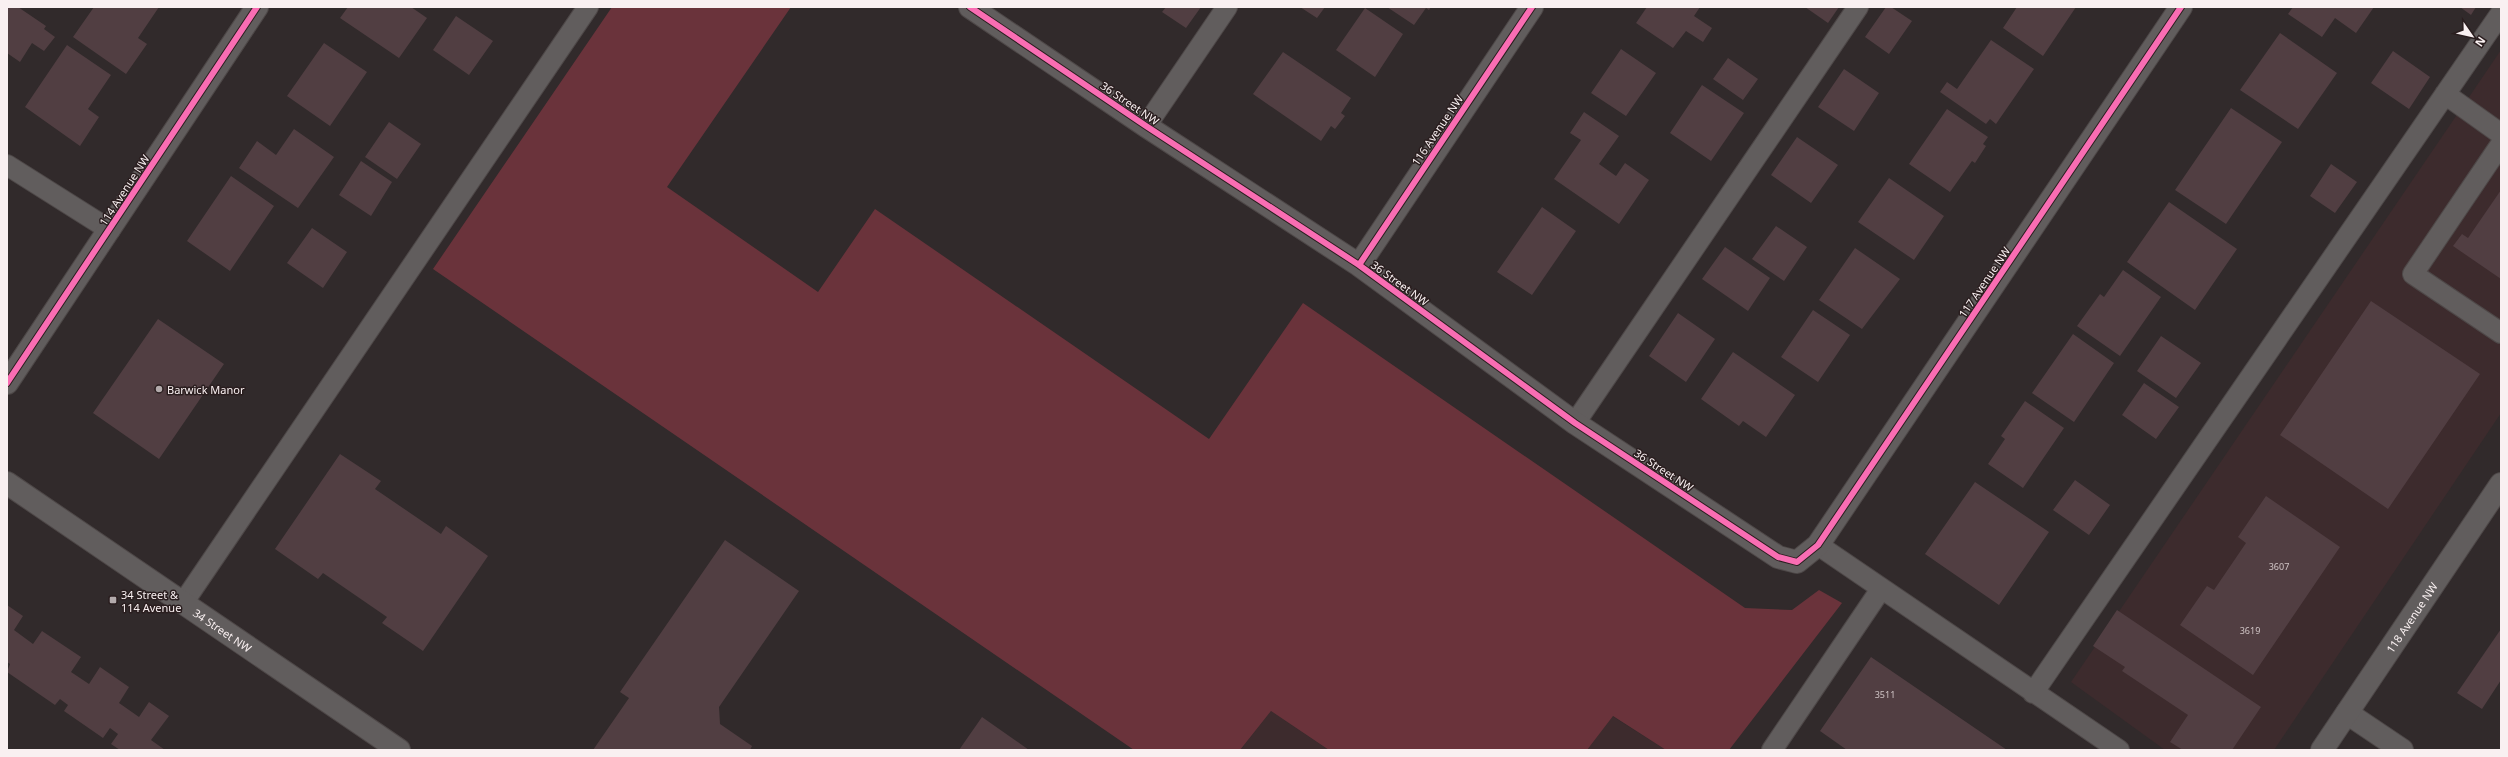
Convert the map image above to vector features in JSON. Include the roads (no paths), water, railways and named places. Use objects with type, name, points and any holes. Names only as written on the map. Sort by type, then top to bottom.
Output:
[{"type":"street","name":"114 Avenue NW","points":[[7,383],[257,7]]},
{"type":"street","name":"36 Street NW","points":[[970,7],[1146,126],[1359,265],[1575,423],[1778,557],[1797,562]]},
{"type":"street","name":"116 Avenue NW","points":[[1359,265],[1532,7]]},
{"type":"street","name":"117 Avenue NW","points":[[1797,562],[1818,545],[2181,7]]},
{"type":"street","name":"34 Street NW","points":[[7,483],[399,750]]},
{"type":"street","name":"118 Avenue NW","points":[[2322,750],[2501,484]]},
{"type":"street","points":[[2347,713],[2402,750]]},
{"type":"lane","points":[[183,602],[588,7]]},
{"type":"lane","points":[[1146,126],[1227,7]]},
{"type":"lane","points":[[1575,423],[1858,7]]},
{"type":"lane","points":[[2033,693],[2501,13]]},
{"type":"lane","points":[[2445,94],[2501,134]]},
{"type":"lane","points":[[2501,144],[2413,274],[2501,333]]},
{"type":"lane","points":[[7,165],[110,230]]},
{"type":"lane","points":[[1818,545],[2033,693],[2119,750]]},
{"type":"lane","points":[[1772,750],[1882,589]]},
{"type":"place","name":"Barwick Manor","points":[[159,389]]},
{"type":"place","name":"34 Street & 114 Avenue","points":[[113,600]]}]
